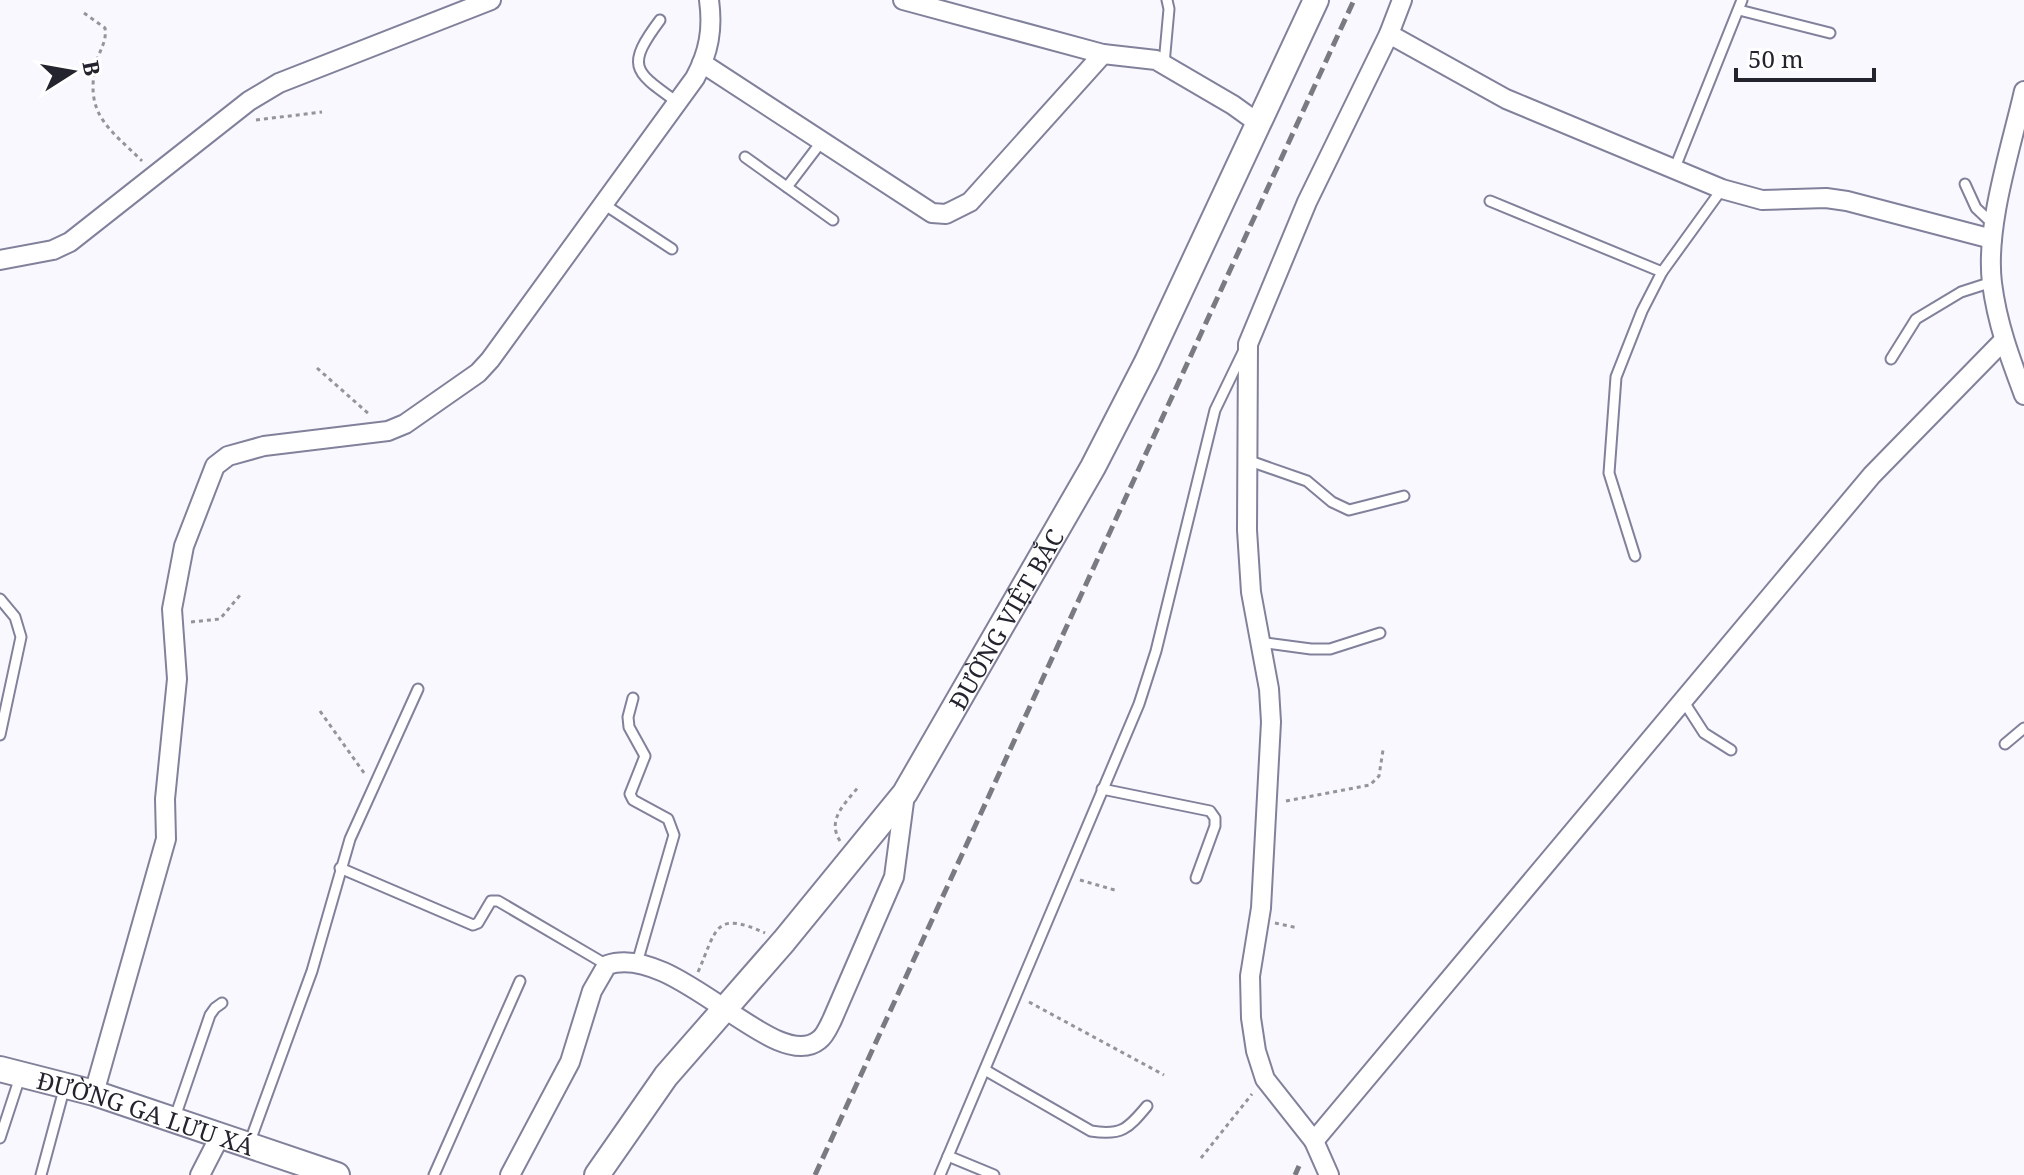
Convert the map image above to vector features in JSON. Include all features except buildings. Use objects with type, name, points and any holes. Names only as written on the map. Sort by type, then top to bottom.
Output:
[{"type":"main road","name":"ĐƯỜNG VIỆT BẮC","points":[[597,1175],[666,1076],[784,941],[905,793],[1093,467],[1147,362],[1316,0]]},
{"type":"main road","name":"ĐƯỜNG GA LƯU XÁ","points":[[11,1071],[94,1093],[337,1175]]},
{"type":"street","points":[[0,260],[53,250],[70,242],[249,101],[279,83],[491,0]]},
{"type":"street","points":[[94,1093],[166,839],[165,799],[177,679],[171,621],[184,546],[215,466],[228,456],[264,446],[388,431],[405,424],[478,373],[677,102],[702,63],[709,41],[709,0]]},
{"type":"street","points":[[903,0],[1103,54],[1141,57],[1164,64],[1258,123]]},
{"type":"street","points":[[1329,1175],[1314,1141],[1265,1079],[1254,1040],[1250,976],[1259,929],[1271,722],[1269,689],[1251,592],[1247,530],[1248,344],[1307,202],[1389,34],[1402,0]]},
{"type":"street","points":[[1389,34],[1506,99],[1722,189],[1762,200],[1826,198],[1847,201],[1993,232]]},
{"type":"street","points":[[702,63],[932,213],[946,214],[970,202],[1103,54]]},
{"type":"street","points":[[2024,91],[1993,232],[1992,282],[2003,341],[2024,395]]},
{"type":"street","points":[[1314,1141],[1872,475],[2003,341]]},
{"type":"street","points":[[510,1175],[570,1062],[592,991],[607,965],[624,961],[670,974],[785,1045],[811,1045],[821,1039],[894,877],[905,793]]},
{"type":"street","points":[[200,1175],[220,1136]]},
{"type":"lane","points":[[1164,64],[1169,9],[1167,0]]},
{"type":"lane","points":[[1674,170],[1740,5],[1830,33]]},
{"type":"lane","points":[[660,20],[643,43],[638,67],[642,76],[677,102]]},
{"type":"lane","points":[[787,187],[822,141]]},
{"type":"lane","points":[[745,157],[833,220]]},
{"type":"lane","points":[[1965,184],[1976,208],[1993,232]]},
{"type":"lane","points":[[1635,556],[1609,473],[1616,377],[1642,311],[1662,272],[1722,189]]},
{"type":"lane","points":[[1490,201],[1662,272]]},
{"type":"lane","points":[[602,203],[672,249]]},
{"type":"lane","points":[[1891,359],[1916,319],[1961,292],[1992,282]]},
{"type":"lane","points":[[940,1175],[1139,704],[1156,651],[1215,410],[1248,344]]},
{"type":"lane","points":[[1247,460],[1307,481],[1332,502],[1349,510],[1404,496]]},
{"type":"lane","points":[[0,599],[15,617],[21,637],[0,735]]},
{"type":"lane","points":[[1259,642],[1330,649],[1380,633]]},
{"type":"lane","points":[[249,1144],[312,971],[350,839],[418,689]]},
{"type":"lane","points":[[633,698],[629,727],[645,756],[630,794],[633,800],[668,819],[674,835],[637,963]]},
{"type":"lane","points":[[1684,702],[1704,733],[1731,750]]},
{"type":"lane","points":[[2005,744],[2024,728]]},
{"type":"lane","points":[[1102,789],[1210,811],[1215,818],[1215,826],[1196,878]]},
{"type":"lane","points":[[340,868],[473,925],[478,923],[491,901],[498,901],[607,965]]},
{"type":"lane","points":[[434,1175],[520,981]]},
{"type":"lane","points":[[174,1120],[210,1015],[222,1003]]},
{"type":"lane","points":[[985,1070],[1091,1131],[1111,1134],[1122,1131],[1147,1106]]},
{"type":"lane","points":[[0,1138],[11,1071]]},
{"type":"lane","points":[[41,1175],[65,1086]]},
{"type":"lane","points":[[948,1156],[994,1175]]},
{"type":"path","points":[[84,13],[105,28],[106,40],[92,79],[100,120],[155,174]]},
{"type":"path","points":[[220,124],[322,112]]},
{"type":"path","points":[[317,368],[388,431]]},
{"type":"path","points":[[171,621],[202,623],[220,619],[241,594]]},
{"type":"path","points":[[320,711],[360,769],[376,782]]},
{"type":"path","points":[[1267,804],[1370,785],[1379,776],[1383,750]]},
{"type":"path","points":[[1065,876],[1118,891]]},
{"type":"path","points":[[691,987],[717,928],[728,922],[742,923],[784,941]]},
{"type":"path","points":[[1015,995],[1164,1075]]},
{"type":"path","points":[[1201,1158],[1265,1079]]},
{"type":"railway","points":[[815,1175],[1354,0]]},
{"type":"railway","points":[[1295,1175],[1299,1166]]}]
